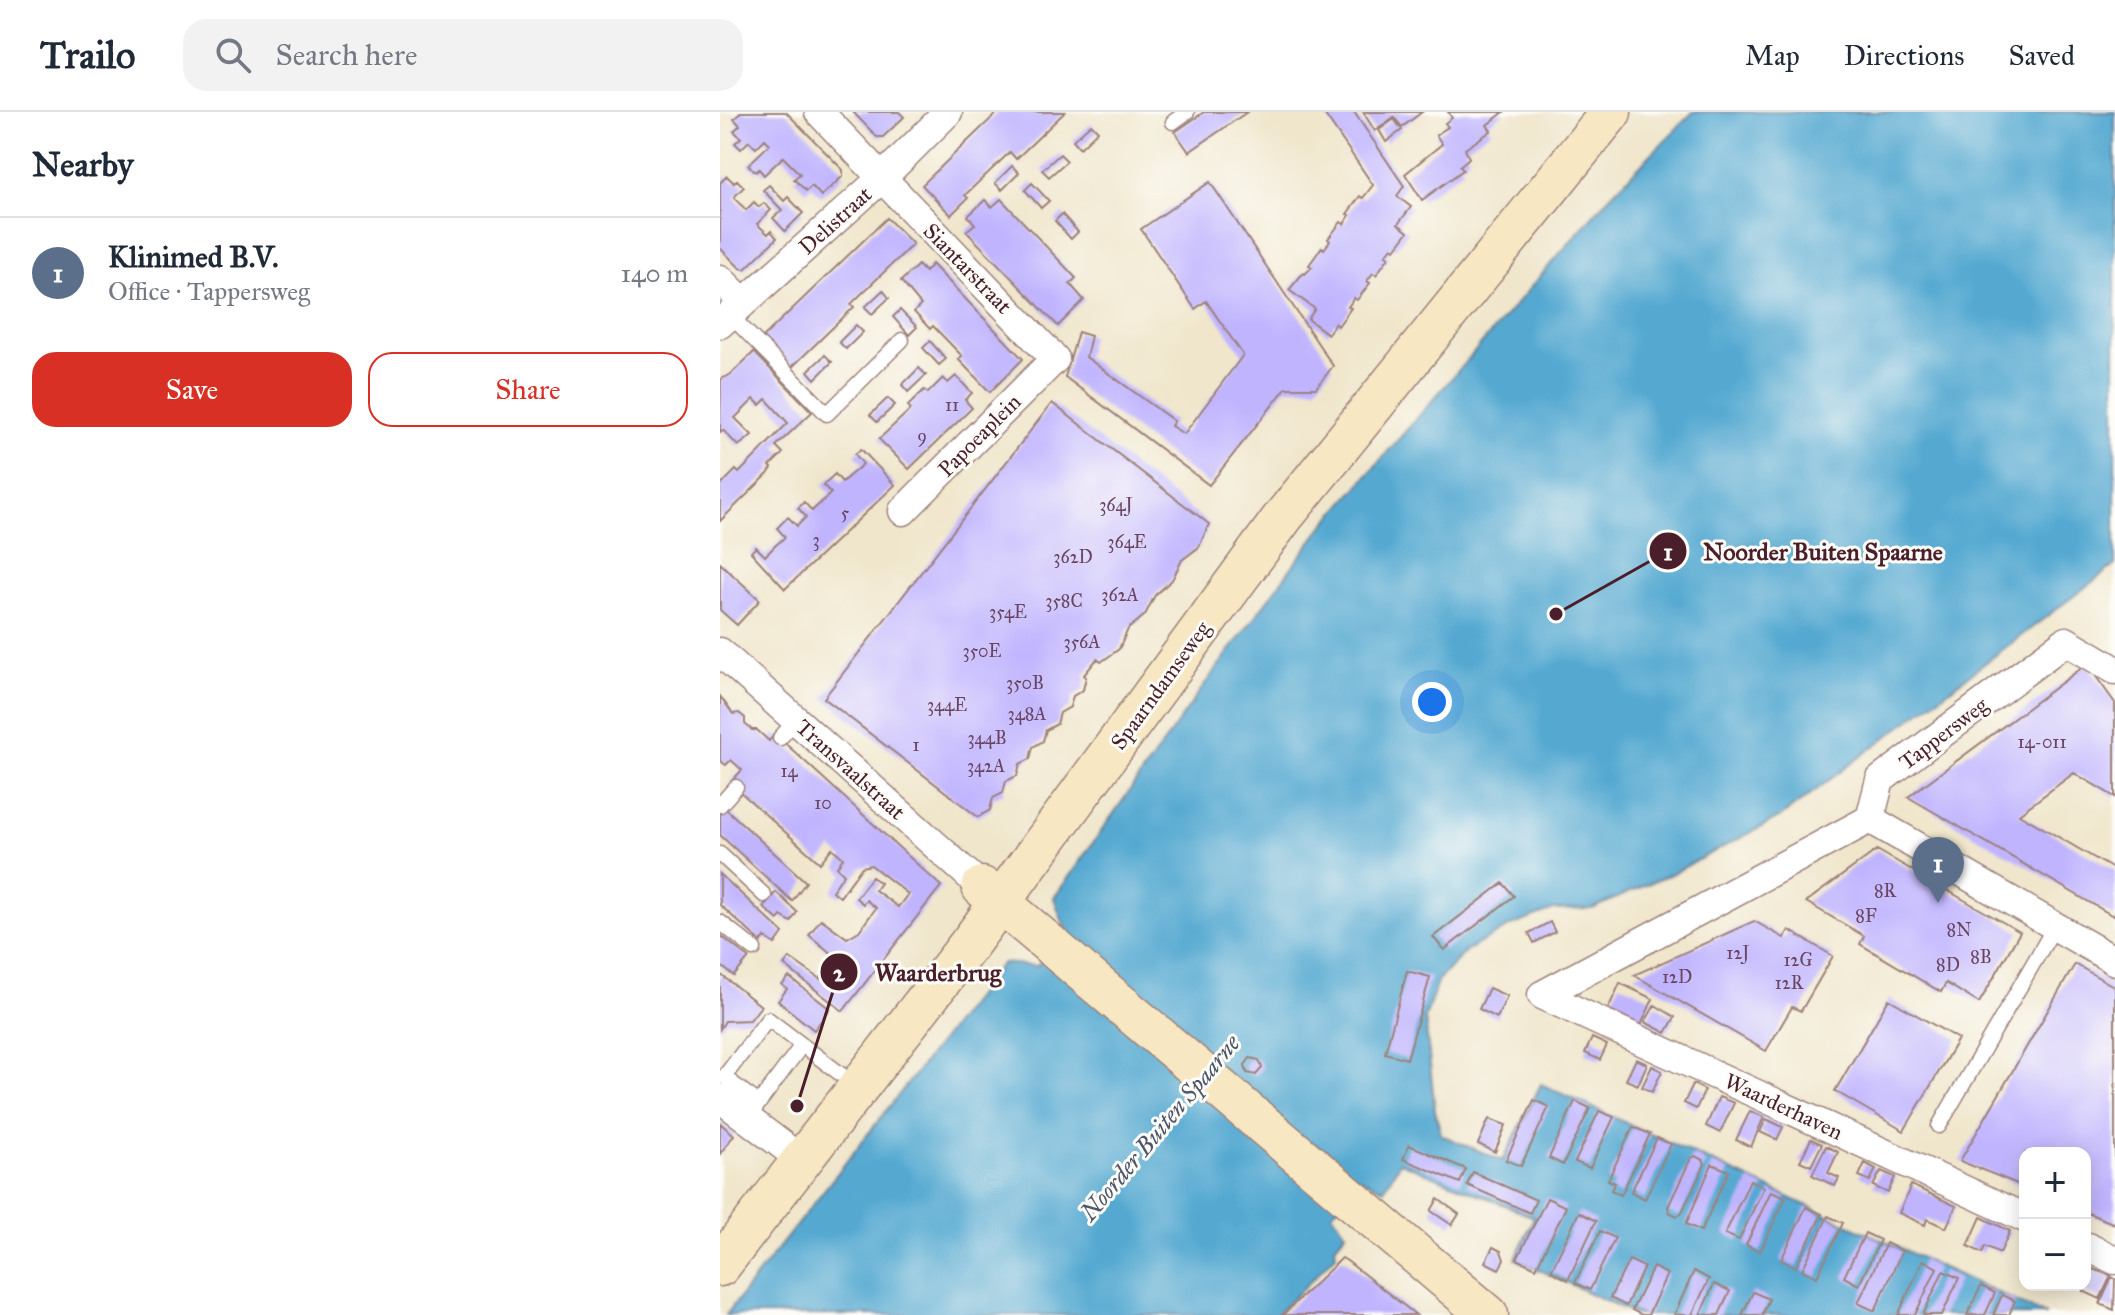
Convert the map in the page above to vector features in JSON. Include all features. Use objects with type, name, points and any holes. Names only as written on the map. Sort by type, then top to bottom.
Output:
[{"type":"main road","name":"Spaarndamseweg","points":[[991,894],[1264,503],[1579,112]]},
{"type":"main road","name":"Spaarndamseweg","points":[[720,1266],[793,1153],[991,894],[1283,517],[1611,112]]},
{"type":"main road","points":[[991,894],[1488,1315]]},
{"type":"main road","name":"Spaarndamseweg","points":[[720,1225],[793,1153]]},
{"type":"main road","points":[[1382,1223],[1519,1315]]},
{"type":"street","name":"Siantarstraat","points":[[819,112],[1055,359]]},
{"type":"street","name":"Delistraat","points":[[731,314],[882,178],[948,112]]},
{"type":"street","points":[[720,279],[731,314]]},
{"type":"street","name":"Papoeaplein","points":[[903,511],[1055,359]]},
{"type":"street","name":"Tappersweg","points":[[1870,819],[1880,780],[2066,641],[2115,670]]},
{"type":"street","name":"Transvaalstraat","points":[[720,652],[788,729],[991,894]]},
{"type":"street","points":[[1870,819],[2115,961]]},
{"type":"street","name":"Waarderhaven","points":[[1870,819],[1542,995],[2019,1215]]},
{"type":"street","points":[[721,1083],[754,1111],[793,1153]]},
{"type":"street","points":[[2091,1249],[2115,1260]]},
{"type":"lane","points":[[1173,122],[1187,112]]},
{"type":"lane","points":[[731,314],[827,414],[902,340]]},
{"type":"lane","points":[[720,805],[736,787]]},
{"type":"lane","points":[[720,854],[764,895]]},
{"type":"lane","points":[[720,922],[754,949]]},
{"type":"lane","points":[[1939,1126],[2055,926]]},
{"type":"lane","points":[[721,1083],[768,1019],[849,1081]]},
{"type":"lane","points":[[754,1111],[802,1045]]},
{"type":"water","points":[[1693,112],[2115,112],[2115,565],[1779,818],[1673,873],[1592,909],[1553,910],[1511,926],[1466,951],[1438,980],[1425,1018],[1435,1110],[1441,1135],[1503,1161],[1541,1084],[2046,1315],[1637,1315],[1516,1259],[1534,1217],[1400,1162],[1384,1189],[1361,1179],[1332,1213],[1346,1233],[1335,1246],[1336,1255],[1277,1315],[726,1315],[1002,963],[1037,966],[1066,931],[1054,898],[1208,680],[1319,531],[1609,197]]},
{"type":"building","points":[[741,112],[786,112],[843,170],[843,176],[821,196],[812,186],[806,191],[794,179],[800,174],[783,157],[764,175],[759,169],[756,172],[748,165],[770,144],[765,139],[756,148],[749,141],[741,149],[735,143],[741,138],[734,131],[740,125],[734,119]]},
{"type":"building","points":[[853,112],[899,112],[904,117],[883,137],[877,137]]},
{"type":"building","points":[[998,112],[1065,112],[1016,159],[1010,152],[965,195],[968,198],[951,215],[922,185]]},
{"type":"building","points":[[1204,112],[1247,112],[1189,152],[1175,132]]},
{"type":"building","points":[[1323,112],[1354,112],[1404,186],[1397,196],[1411,207],[1398,224],[1408,232],[1395,249],[1392,247],[1376,275],[1373,273],[1367,281],[1370,283],[1357,300],[1354,298],[1338,326],[1335,323],[1328,334],[1308,319],[1315,309],[1289,290],[1312,267],[1309,265],[1322,247],[1324,249],[1341,222],[1344,224],[1360,196],[1363,198],[1373,185]]},
{"type":"building","points":[[1363,112],[1422,112],[1402,127],[1394,117],[1375,131]]},
{"type":"building","points":[[1448,112],[1504,112],[1487,125],[1491,131],[1465,149],[1469,158],[1460,166],[1463,170],[1422,200],[1405,174],[1442,144],[1436,135],[1448,127],[1445,123],[1452,118]]},
{"type":"building","points":[[1394,119],[1402,130],[1386,142],[1379,130]]},
{"type":"building","points":[[1091,124],[1098,131],[1080,148],[1073,140]]},
{"type":"building","points":[[1060,154],[1067,161],[1049,177],[1042,170]]},
{"type":"building","points":[[1012,166],[1019,173],[1002,190],[995,183]]},
{"type":"building","points":[[727,176],[744,187],[734,197],[746,210],[754,202],[759,207],[764,203],[771,210],[757,224],[777,238],[745,269],[740,268],[720,248],[720,183]]},
{"type":"building","points":[[1210,182],[1333,366],[1316,388],[1286,388],[1209,485],[1065,377],[1078,332],[1091,336],[1086,357],[1174,421],[1171,426],[1184,434],[1243,355],[1206,301],[1195,309],[1141,229]]},
{"type":"building","points":[[1032,183],[1049,201],[1041,208],[1025,190]]},
{"type":"building","points":[[769,185],[784,201],[788,197],[803,213],[785,231],[773,218],[782,210],[763,190]]},
{"type":"building","points":[[1001,199],[1076,278],[1070,284],[1084,300],[1058,326],[966,231],[975,224],[968,216],[985,200],[992,207]]},
{"type":"building","points":[[1062,214],[1078,232],[1071,239],[1055,221]]},
{"type":"building","points":[[887,218],[913,244],[791,368],[761,339]]},
{"type":"building","points":[[932,264],[1023,359],[990,392],[958,359],[962,356],[933,326],[930,329],[914,312],[921,305],[901,281],[918,265],[925,272]]},
{"type":"building","points":[[883,290],[889,298],[872,314],[865,307]]},
{"type":"building","points":[[900,310],[917,327],[909,335],[893,317]]},
{"type":"building","points":[[856,325],[863,332],[846,349],[839,342]]},
{"type":"building","points":[[930,341],[946,359],[939,365],[923,348]]},
{"type":"building","points":[[754,352],[812,412],[776,446],[783,453],[770,466],[772,468],[768,474],[720,521],[720,486],[736,470],[739,473],[788,423],[766,399],[760,405],[754,399],[735,418],[752,435],[738,446],[723,430],[720,432],[721,379],[730,375]]},
{"type":"building","points":[[825,355],[832,362],[815,379],[808,371]]},
{"type":"building","points":[[919,368],[926,375],[908,392],[902,385]]},
{"type":"building","points":[[956,376],[972,393],[965,400],[972,408],[909,469],[879,439],[911,409],[908,406],[924,390],[928,393],[943,378],[948,383]]},
{"type":"building","points":[[888,398],[895,405],[877,422],[870,415]]},
{"type":"building","points":[[1052,403],[1209,524],[1199,547],[1182,560],[1172,580],[1155,595],[1145,615],[1128,629],[1119,649],[1101,662],[1097,659],[1084,675],[1083,690],[1073,696],[1070,707],[1060,713],[1057,724],[1046,730],[1043,741],[1033,747],[1030,759],[1020,764],[1017,776],[1006,781],[1003,793],[993,798],[990,810],[978,817],[824,698]]},
{"type":"building","points":[[861,449],[895,485],[785,589],[751,552],[756,547],[765,556],[785,537],[777,528],[788,517],[797,526],[806,517],[798,508],[804,502],[812,511],[831,493],[823,485],[835,474],[842,482],[863,464],[855,454]]},
{"type":"building","points":[[720,563],[760,600],[737,625],[720,610]]},
{"type":"building","points":[[2087,664],[2115,703],[2115,797],[2074,773],[2019,814],[2115,870],[2115,917],[1908,797]]},
{"type":"building","points":[[720,696],[733,714],[739,713],[745,718],[745,724],[752,730],[757,730],[769,741],[775,734],[941,886],[843,1011],[784,965],[790,958],[820,979],[834,960],[832,954],[809,935],[821,919],[847,938],[859,931],[876,908],[866,900],[863,904],[856,898],[872,877],[880,883],[875,890],[898,907],[908,894],[871,865],[862,867],[840,897],[832,891],[844,874],[837,867],[843,858],[832,848],[820,863],[730,783],[742,770],[731,760],[726,765],[720,761]]},
{"type":"building","points":[[725,808],[806,882],[792,901],[720,835],[720,814]]},
{"type":"building","points":[[1877,850],[2020,932],[1979,1003],[1946,983],[1941,992],[1860,944],[1864,936],[1806,902]]},
{"type":"building","points":[[720,874],[783,933],[775,944],[765,937],[761,942],[720,905]]},
{"type":"building","points":[[1503,883],[1514,896],[1444,950],[1433,937]]},
{"type":"building","points":[[776,892],[797,912],[791,922],[781,916],[778,920],[763,907]]},
{"type":"building","points":[[1754,921],[1784,938],[1789,930],[1833,956],[1801,1011],[1792,1007],[1766,1051],[1634,975]]},
{"type":"building","points":[[1550,922],[1555,932],[1534,943],[1529,933]]},
{"type":"building","points":[[720,935],[749,958],[734,976],[720,965]]},
{"type":"building","points":[[2075,964],[2115,987],[2115,1224],[2091,1214],[2091,1147],[2019,1147],[2019,1185],[1960,1161]]},
{"type":"building","points":[[1407,971],[1430,977],[1407,1059],[1385,1053]]},
{"type":"building","points":[[720,974],[761,1006],[750,1020],[725,1021],[720,1029]]},
{"type":"building","points":[[789,977],[830,1009],[814,1030],[778,1001],[787,989],[782,985]]},
{"type":"building","points":[[1620,983],[1653,999],[1641,1025],[1608,1009]]},
{"type":"building","points":[[1489,988],[1507,996],[1497,1018],[1479,1009]]},
{"type":"building","points":[[1889,999],[1958,1039],[1904,1131],[1835,1091]]},
{"type":"building","points":[[1655,1005],[1675,1017],[1666,1033],[1645,1022]]},
{"type":"building","points":[[1592,1038],[1607,1045],[1600,1060],[1585,1053]]},
{"type":"building","points":[[1250,1058],[1259,1060],[1262,1068],[1256,1075],[1247,1073],[1245,1065]]},
{"type":"building","points":[[1636,1059],[1647,1064],[1638,1085],[1626,1080]]},
{"type":"building","points":[[1652,1066],[1662,1071],[1652,1092],[1642,1087]]},
{"type":"building","points":[[1693,1084],[1705,1090],[1696,1109],[1684,1103]]},
{"type":"building","points":[[1719,1097],[1734,1103],[1720,1133],[1706,1126]]},
{"type":"building","points":[[1534,1100],[1549,1107],[1521,1166],[1506,1160]]},
{"type":"building","points":[[1575,1101],[1590,1108],[1563,1165],[1549,1158]]},
{"type":"building","points":[[1599,1111],[1614,1117],[1590,1168],[1575,1162]]},
{"type":"building","points":[[1750,1111],[1764,1117],[1751,1147],[1736,1140]]},
{"type":"building","points":[[1489,1119],[1506,1125],[1495,1152],[1478,1144]]},
{"type":"building","points":[[1766,1119],[1783,1127],[1777,1140],[1760,1132]]},
{"type":"building","points":[[720,1123],[734,1135],[720,1154]]},
{"type":"building","points":[[1633,1127],[1650,1134],[1621,1195],[1611,1190],[1615,1183],[1608,1180]]},
{"type":"building","points":[[1657,1138],[1671,1144],[1645,1199],[1631,1192]]},
{"type":"building","points":[[1811,1139],[1822,1144],[1811,1166],[1800,1161]]},
{"type":"building","points":[[1409,1145],[1466,1169],[1460,1183],[1403,1159]]},
{"type":"building","points":[[1826,1146],[1838,1152],[1828,1173],[1839,1178],[1835,1186],[1812,1175]]},
{"type":"building","points":[[1695,1156],[1705,1164],[1681,1214],[1677,1216],[1669,1212],[1668,1207],[1691,1158]]},
{"type":"building","points":[[1865,1163],[1876,1169],[1870,1181],[1859,1176]]},
{"type":"building","points":[[1712,1164],[1729,1171],[1701,1231],[1686,1224]]},
{"type":"building","points":[[1881,1171],[1895,1177],[1888,1193],[1873,1186]]},
{"type":"building","points":[[1473,1172],[1536,1200],[1530,1213],[1467,1185]]},
{"type":"building","points":[[1750,1180],[1764,1187],[1739,1240],[1725,1234]]},
{"type":"building","points":[[1911,1185],[1956,1206],[1946,1228],[1927,1219],[1925,1225],[1899,1213]]},
{"type":"building","points":[[1771,1191],[1786,1197],[1760,1252],[1746,1245]]},
{"type":"building","points":[[1547,1198],[1566,1207],[1536,1268],[1517,1259]]},
{"type":"building","points":[[1438,1199],[1459,1214],[1452,1225],[1431,1211]]},
{"type":"building","points":[[1806,1207],[1822,1214],[1796,1267],[1781,1260]]},
{"type":"building","points":[[1579,1212],[1596,1221],[1568,1280],[1551,1271]]},
{"type":"building","points":[[1828,1216],[1843,1223],[1817,1277],[1802,1270]]},
{"type":"building","points":[[1981,1217],[2010,1231],[2000,1253],[1985,1246],[1982,1253],[1968,1246]]},
{"type":"building","points":[[1600,1231],[1615,1238],[1590,1290],[1575,1283]]},
{"type":"building","points":[[1865,1233],[1880,1240],[1859,1285],[1844,1277]]},
{"type":"building","points":[[1886,1243],[1902,1251],[1875,1311],[1858,1303]]},
{"type":"building","points":[[1493,1247],[1501,1251],[1504,1260],[1499,1269],[1485,1262]]},
{"type":"building","points":[[1342,1258],[1347,1261],[1416,1315],[1282,1315]]},
{"type":"building","points":[[1629,1260],[1644,1267],[1626,1306],[1610,1298]]},
{"type":"building","points":[[1923,1260],[1937,1268],[1915,1315],[1898,1315]]},
{"type":"building","points":[[1653,1267],[1667,1274],[1648,1315],[1642,1315],[1632,1310]]},
{"type":"building","points":[[2093,1269],[2111,1276],[2100,1299],[2083,1291],[2091,1291]]},
{"type":"building","points":[[1694,1271],[1709,1279],[1692,1315],[1674,1315]]},
{"type":"building","points":[[1943,1271],[1959,1278],[1942,1315],[1923,1315]]},
{"type":"building","points":[[2112,1277],[2115,1279],[2114,1310],[2100,1304]]},
{"type":"building","points":[[1714,1284],[1730,1291],[1719,1315],[1700,1315]]},
{"type":"building","points":[[1981,1286],[1995,1293],[1985,1315],[1967,1315]]},
{"type":"building","points":[[1753,1292],[1769,1299],[1762,1315],[1742,1315]]},
{"type":"building","points":[[2002,1295],[2015,1301],[2009,1315],[1993,1315]]},
{"type":"place","name":"Noorder Buiten Spaarne","points":[[1556,614]]},
{"type":"place","name":"Klinimed B.V.","points":[[1938,903]]},
{"type":"place","name":"Waarderbrug","points":[[797,1106]]}]
